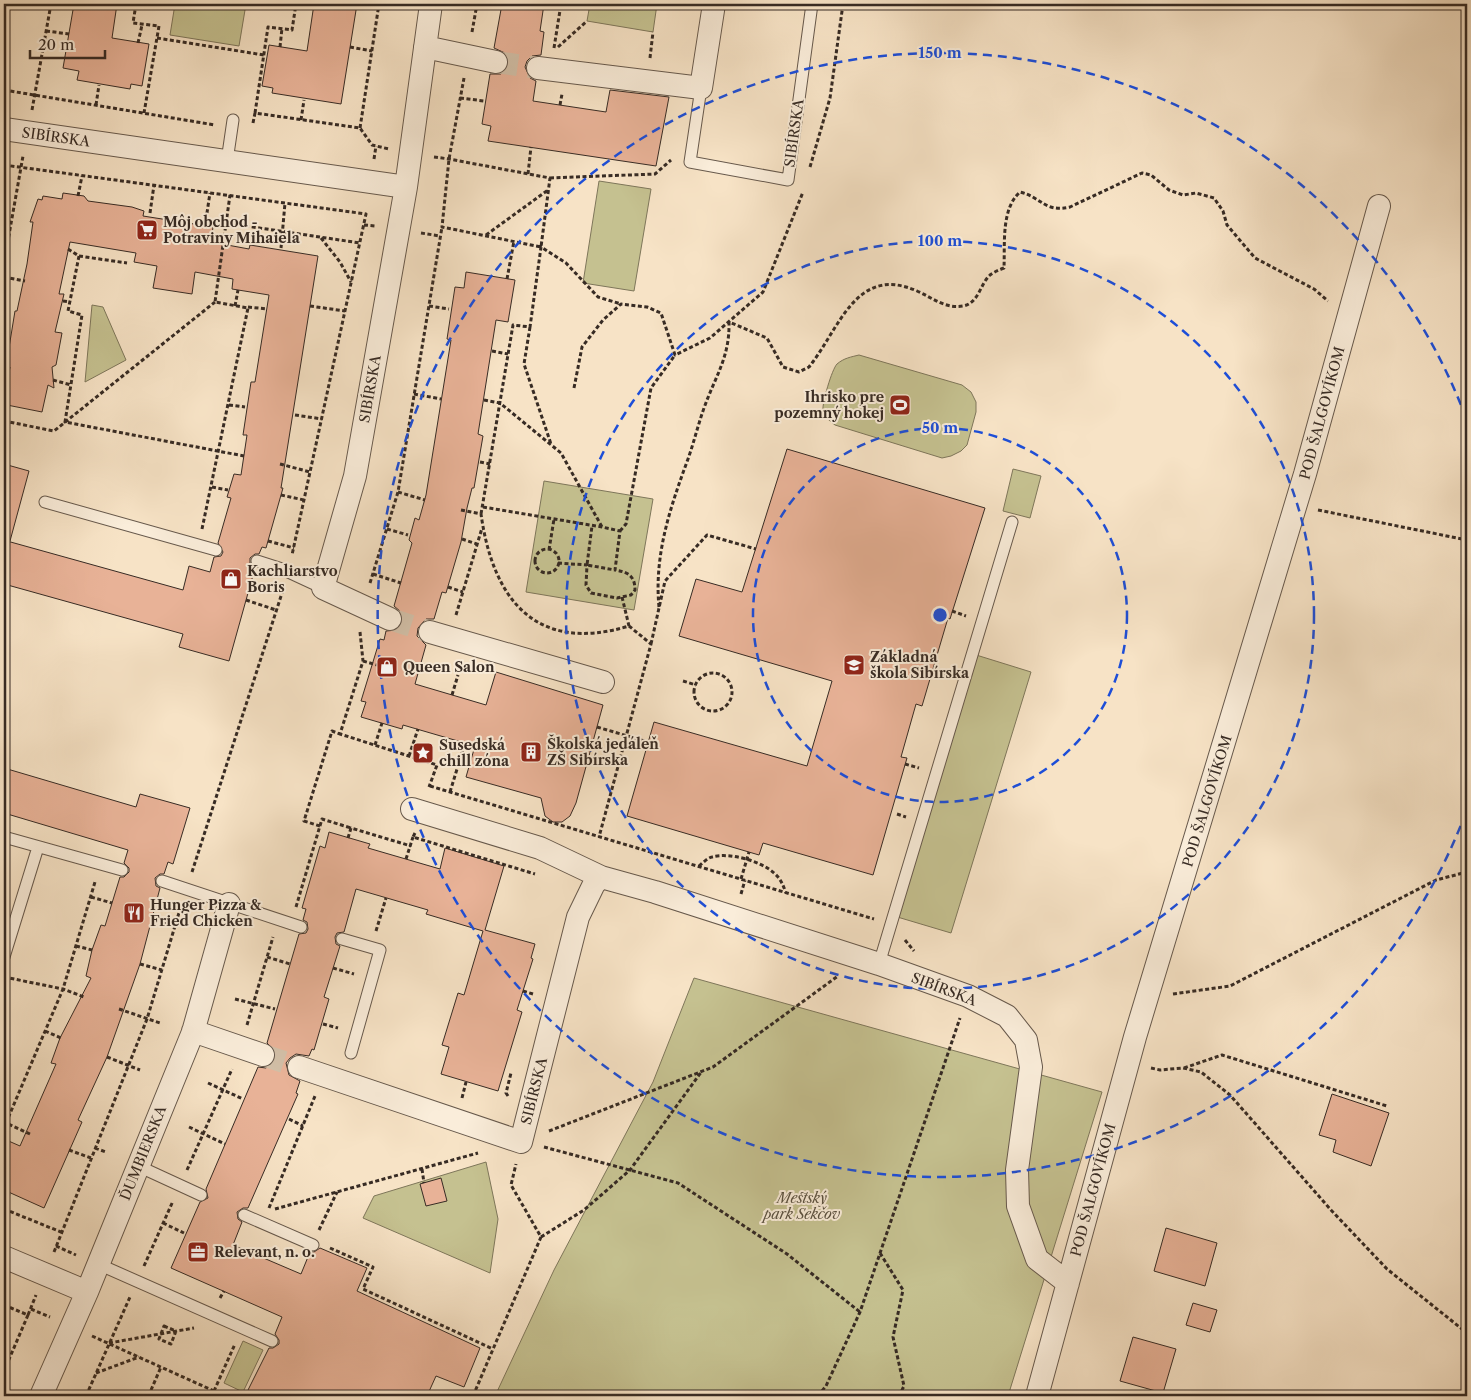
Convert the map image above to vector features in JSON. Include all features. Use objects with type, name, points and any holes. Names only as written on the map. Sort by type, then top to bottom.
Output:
[{"type":"street","name":"SIBÍRSKA","points":[[323,588],[355,476],[406,187],[431,4]]},
{"type":"street","name":"SIBÍRSKA","points":[[702,88],[714,4]]},
{"type":"street","points":[[425,47],[496,62]]},
{"type":"street","points":[[548,63],[702,88]]},
{"type":"street","name":"SIBÍRSKA","points":[[4,129],[406,187]]},
{"type":"street","name":"POD ŠALGOVÍKOM","points":[[1037,1396],[1128,1062],[1296,506],[1379,206]]},
{"type":"street","points":[[323,588],[390,619]]},
{"type":"street","points":[[440,635],[603,682]]},
{"type":"street","name":"SIBÍRSKA","points":[[417,810],[540,848],[601,877],[655,892],[968,996],[1007,1016],[1026,1040],[1031,1068],[1017,1170],[1018,1206],[1038,1259],[1068,1283]]},
{"type":"street","name":"SIBÍRSKA","points":[[299,1067],[521,1142],[578,917],[594,884],[601,877]]},
{"type":"street","name":"ĎUMBIERSKA","points":[[41,1396],[87,1292],[193,1031],[229,904]]},
{"type":"street","points":[[193,1031],[263,1055]]},
{"type":"street","points":[[4,1257],[87,1292]]},
{"type":"lane","name":"SIBÍRSKA","points":[[702,88],[690,162],[788,180],[812,4]]},
{"type":"lane","points":[[227,161],[233,120]]},
{"type":"lane","points":[[45,502],[216,550]]},
{"type":"lane","points":[[870,962],[891,924],[1012,522]]},
{"type":"lane","points":[[257,561],[288,572],[323,588]]},
{"type":"lane","points":[[4,837],[122,870]]},
{"type":"lane","points":[[4,957],[38,846]]},
{"type":"lane","points":[[162,882],[301,926]]},
{"type":"lane","points":[[342,939],[380,950],[351,1052]]},
{"type":"lane","points":[[138,1166],[201,1195]]},
{"type":"lane","points":[[244,1215],[318,1245]]},
{"type":"lane","points":[[98,1264],[272,1341]]},
{"type":"path","points":[[4,263],[51,4]]},
{"type":"path","points":[[136,4],[132,23],[159,26],[144,113]]},
{"type":"path","points":[[255,113],[268,27],[292,30],[296,4]]},
{"type":"path","points":[[360,128],[380,4]]},
{"type":"path","points":[[548,63],[561,4]]},
{"type":"path","points":[[808,174],[830,98],[843,4]]},
{"type":"path","points":[[548,63],[587,21]]},
{"type":"path","points":[[138,43],[142,24]]},
{"type":"path","points":[[280,47],[282,28]]},
{"type":"path","points":[[46,31],[69,34]]},
{"type":"path","points":[[157,38],[264,55]]},
{"type":"path","points":[[350,47],[372,51]]},
{"type":"path","points":[[96,105],[99,86]]},
{"type":"path","points":[[460,98],[484,101]]},
{"type":"path","points":[[301,120],[304,100]]},
{"type":"path","points":[[340,734],[363,661],[359,621],[398,492],[442,227],[449,159],[550,178],[655,174],[694,140]]},
{"type":"path","points":[[528,174],[531,147]]},
{"type":"path","points":[[4,166],[366,214],[288,572],[186,890],[147,1019],[4,1371]]},
{"type":"path","points":[[729,322],[767,338],[783,367],[798,372],[809,366],[856,299],[867,289],[888,283],[904,285],[943,305],[965,306],[976,299],[989,276],[1004,268],[1004,235],[1008,213],[1012,199],[1020,192],[1029,194],[1049,208],[1059,209],[1079,203],[1142,173],[1152,175],[1170,190],[1184,195],[1196,193],[1214,198],[1223,210],[1227,225],[1255,258],[1314,289],[1348,316]]},
{"type":"path","points":[[78,196],[82,176]]},
{"type":"path","points":[[550,178],[542,247],[524,364],[551,444]]},
{"type":"path","points":[[615,570],[620,531],[626,524],[650,388],[675,355],[710,338],[763,292],[805,183]]},
{"type":"path","points":[[150,213],[154,186]]},
{"type":"path","points":[[486,236],[548,190]]},
{"type":"path","points":[[205,226],[210,193]]},
{"type":"path","points":[[4,421],[54,431],[215,302],[230,195]]},
{"type":"path","points":[[281,248],[285,203]]},
{"type":"path","points":[[226,223],[360,243]]},
{"type":"path","points":[[442,227],[542,247],[566,263],[598,297],[621,304],[647,307],[661,313],[675,355]]},
{"type":"path","points":[[321,237],[340,262],[351,283]]},
{"type":"path","points":[[507,279],[514,241]]},
{"type":"path","points":[[68,249],[79,256],[127,263]]},
{"type":"path","points":[[65,422],[82,315],[68,311],[79,256]]},
{"type":"path","points":[[4,277],[25,280]]},
{"type":"path","points":[[236,306],[238,290]]},
{"type":"path","points":[[63,301],[70,302]]},
{"type":"path","points":[[215,302],[236,306],[267,308]]},
{"type":"path","points":[[574,388],[582,347],[602,320],[621,304]]},
{"type":"path","points":[[310,306],[345,311]]},
{"type":"path","points":[[429,306],[450,309]]},
{"type":"path","points":[[198,545],[220,451],[248,308],[245,307]]},
{"type":"path","points":[[659,607],[657,584],[660,546],[674,496],[704,408],[726,356],[729,322]]},
{"type":"path","points":[[481,514],[513,325],[530,327]]},
{"type":"path","points":[[492,352],[508,354]]},
{"type":"path","points":[[53,380],[71,384]]},
{"type":"path","points":[[414,394],[442,399]]},
{"type":"path","points":[[484,400],[500,403],[562,454],[602,527]]},
{"type":"path","points":[[229,405],[245,407]]},
{"type":"path","points":[[295,415],[322,419]]},
{"type":"path","points":[[65,422],[244,456]]},
{"type":"path","points":[[480,462],[490,464]]},
{"type":"path","points":[[280,464],[310,472]]},
{"type":"path","points":[[212,487],[228,490]]},
{"type":"path","points":[[398,492],[425,500]]},
{"type":"path","points":[[281,495],[304,500]]},
{"type":"path","points":[[1296,506],[1467,540]]},
{"type":"path","points":[[482,507],[620,531]]},
{"type":"path","points":[[549,550],[554,519]]},
{"type":"path","points":[[440,635],[463,592],[483,525]]},
{"type":"path","points":[[558,562],[587,565],[627,572],[635,584],[635,590],[631,595],[622,597],[599,596],[591,593],[586,585],[587,565],[592,526]]},
{"type":"path","points":[[387,529],[408,536]]},
{"type":"path","points":[[651,644],[665,581],[707,534],[756,549]]},
{"type":"path","points":[[462,540],[477,544]]},
{"type":"path","points":[[268,541],[294,548]]},
{"type":"path","points":[[543,550],[549,550],[557,555],[558,562],[552,571],[545,572],[538,569],[535,562],[537,555],[543,550]]},
{"type":"path","points":[[373,574],[401,583]]},
{"type":"path","points":[[448,587],[463,592]]},
{"type":"path","points":[[622,597],[629,626]]},
{"type":"path","points":[[246,600],[276,610]]},
{"type":"path","points":[[363,661],[376,665]]},
{"type":"path","points":[[421,664],[439,670]]},
{"type":"path","points":[[715,673],[721,675],[730,682],[731,699],[722,709],[709,710],[698,704],[695,698],[696,685],[703,676],[715,673]]},
{"type":"path","points":[[452,695],[458,675]]},
{"type":"path","points":[[683,681],[696,685]]},
{"type":"path","points":[[374,745],[382,723]]},
{"type":"path","points":[[596,727],[648,742]]},
{"type":"path","points":[[409,756],[418,729]]},
{"type":"path","points":[[320,826],[304,820],[332,731],[437,764],[430,786],[417,810],[414,837],[406,859]]},
{"type":"path","points":[[450,792],[465,743]]},
{"type":"path","points":[[430,786],[891,924]]},
{"type":"path","points":[[86,1396],[241,1047],[281,910],[294,915],[322,819],[411,846]]},
{"type":"path","points":[[348,838],[351,828]]},
{"type":"path","points":[[414,837],[539,875]]},
{"type":"path","points":[[740,879],[749,852]]},
{"type":"path","points":[[699,867],[710,857],[723,855],[746,861],[773,872],[781,880],[786,893]]},
{"type":"path","points":[[30,1134],[5,1122],[63,989],[101,864]]},
{"type":"path","points":[[1147,998],[1230,986],[1436,880],[1467,872]]},
{"type":"path","points":[[91,897],[112,903]]},
{"type":"path","points":[[370,947],[386,898]]},
{"type":"path","points":[[152,918],[176,926]]},
{"type":"path","points":[[76,946],[92,950]]},
{"type":"path","points":[[267,957],[290,964]]},
{"type":"path","points":[[521,1142],[713,1067],[870,962]]},
{"type":"path","points":[[140,964],[162,970]]},
{"type":"path","points":[[4,977],[63,989],[84,997]]},
{"type":"path","points":[[531,1004],[536,986]]},
{"type":"path","points":[[523,991],[534,994]]},
{"type":"path","points":[[818,1396],[826,1386],[860,1312],[968,996]]},
{"type":"path","points":[[235,1000],[275,1009]]},
{"type":"path","points":[[120,1009],[160,1023]]},
{"type":"path","points":[[323,1024],[338,1028]]},
{"type":"path","points":[[45,1031],[60,1038]]},
{"type":"path","points":[[1128,1062],[1160,1070],[1183,1068],[1222,1055],[1387,1106]]},
{"type":"path","points":[[107,1057],[140,1070]]},
{"type":"path","points":[[1183,1068],[1201,1072],[1230,1095],[1331,1210],[1387,1269],[1467,1333]]},
{"type":"path","points":[[510,1100],[506,1093],[512,1070]]},
{"type":"path","points":[[473,1396],[541,1237],[584,1210],[630,1170],[702,1071]]},
{"type":"path","points":[[208,1082],[243,1099]]},
{"type":"path","points":[[461,1100],[466,1082]]},
{"type":"path","points":[[288,1119],[303,1126]]},
{"type":"path","points":[[189,1127],[225,1144]]},
{"type":"path","points":[[521,1142],[678,1183],[787,1254],[860,1312]]},
{"type":"path","points":[[521,1142],[511,1185],[541,1237]]},
{"type":"path","points":[[95,1148],[106,1152]]},
{"type":"path","points":[[69,1150],[91,1158]]},
{"type":"path","points":[[268,1211],[485,1152]]},
{"type":"path","points":[[422,1169],[424,1183]]},
{"type":"path","points":[[317,1234],[337,1192]]},
{"type":"path","points":[[9,1194],[4,1208],[61,1232]]},
{"type":"path","points":[[163,1223],[184,1233]]},
{"type":"path","points":[[318,1245],[373,1267],[363,1289],[493,1349]]},
{"type":"path","points":[[880,1253],[903,1290],[893,1337],[904,1386],[899,1396]]},
{"type":"path","points":[[4,1305],[28,1315]]},
{"type":"path","points":[[109,1343],[228,1322]]},
{"type":"path","points":[[72,1326],[214,1391]]},
{"type":"path","points":[[164,1326],[176,1331],[171,1344],[159,1339],[164,1326]]},
{"type":"path","points":[[212,1396],[243,1328]]},
{"type":"path","points":[[95,1374],[139,1357]]},
{"type":"path","points":[[151,1390],[161,1367]]},
{"type":"green space","points":[[175,4],[246,4],[239,46],[170,35]]},
{"type":"green space","points":[[590,4],[657,4],[653,32],[587,21]]},
{"type":"green space","points":[[599,181],[651,189],[634,291],[583,283]]},
{"type":"green space","points":[[92,305],[103,307],[126,360],[85,382]]},
{"type":"green space","name":"Ihrisko pre pozemný hokej","points":[[859,355],[962,385],[971,392],[976,402],[976,412],[967,445],[961,451],[942,458],[835,425],[831,422],[826,417],[823,406],[833,372],[840,362]]},
{"type":"green space","points":[[1013,469],[1041,476],[1030,518],[1003,511]]},
{"type":"green space","points":[[544,481],[653,499],[634,610],[526,592]]},
{"type":"green space","points":[[973,654],[1031,672],[951,933],[894,916]]},
{"type":"green space","name":"Mestský park Sekčov","points":[[694,978],[1102,1092],[1008,1396],[495,1396],[554,1270],[653,1082]]},
{"type":"green space","points":[[486,1162],[498,1219],[490,1273],[363,1218],[374,1196]]},
{"type":"green space","points":[[243,1341],[263,1350],[243,1392],[224,1383]]},
{"type":"building","points":[[74,4],[117,4],[112,38],[149,44],[142,86],[131,84],[130,89],[77,80],[79,71],[63,68]]},
{"type":"building","points":[[314,4],[357,4],[341,104],[272,93],[273,88],[262,86],[269,45],[307,51]]},
{"type":"building","points":[[502,4],[544,4],[540,31],[544,32],[541,55],[532,56],[527,61],[525,67],[530,78],[536,81],[533,101],[606,112],[610,90],[669,97],[656,166],[488,141],[491,126],[482,124],[490,74],[501,74],[509,64],[505,53],[494,48]]},
{"type":"building","points":[[63,193],[84,196],[88,201],[132,207],[144,211],[143,216],[213,227],[211,242],[249,249],[250,245],[318,256],[281,488],[283,488],[266,548],[262,547],[259,554],[255,554],[250,558],[250,563],[255,568],[229,661],[179,647],[183,634],[4,584],[4,464],[29,471],[10,541],[7,541],[183,590],[189,566],[210,572],[214,557],[221,556],[223,552],[218,543],[231,498],[227,497],[234,474],[241,475],[247,435],[243,435],[251,382],[255,382],[269,295],[232,289],[233,279],[195,272],[192,294],[153,288],[157,266],[134,262],[136,253],[70,242],[59,294],[64,294],[55,332],[62,333],[56,365],[52,367],[54,388],[48,385],[42,412],[7,405],[8,400],[4,399],[10,367],[6,366],[15,311],[17,311],[27,264],[33,222],[30,222],[38,199],[42,200],[43,196],[62,199]]},
{"type":"building","points":[[466,272],[515,280],[508,322],[496,320],[478,434],[483,436],[474,488],[472,488],[467,508],[461,542],[446,593],[442,592],[434,619],[426,619],[418,628],[417,636],[426,645],[415,684],[486,705],[496,672],[603,705],[576,803],[570,816],[562,822],[553,822],[545,816],[541,798],[466,777],[475,746],[403,725],[402,729],[361,717],[366,702],[361,701],[380,639],[384,640],[386,631],[397,630],[402,624],[401,612],[394,606],[412,543],[409,540],[415,518],[419,520],[426,495],[451,340],[447,339],[455,287],[464,288]]},
{"type":"building","points":[[787,449],[985,508],[950,619],[948,618],[922,706],[916,704],[901,757],[907,758],[873,875],[763,843],[759,855],[627,816],[654,722],[807,766],[832,681],[679,636],[696,579],[742,592]]},
{"type":"building","points":[[4,768],[136,807],[140,794],[190,808],[173,864],[168,862],[164,874],[160,874],[155,878],[156,886],[160,888],[140,964],[107,1057],[78,1120],[82,1122],[44,1208],[4,1190],[4,1139],[20,1146],[56,1064],[51,1063],[60,1038],[91,978],[86,976],[92,950],[101,925],[105,926],[120,877],[124,877],[129,872],[129,868],[124,863],[128,850],[4,813]]},
{"type":"building","points":[[329,832],[370,844],[368,848],[440,869],[445,848],[504,866],[485,930],[535,944],[531,958],[533,959],[517,1010],[522,1012],[498,1091],[441,1074],[449,1047],[442,1045],[458,993],[464,995],[483,931],[426,914],[428,910],[356,889],[344,932],[337,933],[335,937],[336,944],[340,946],[324,997],[329,999],[314,1050],[312,1049],[309,1056],[296,1054],[286,1063],[289,1075],[300,1081],[296,1093],[298,1094],[248,1208],[243,1208],[237,1212],[238,1219],[242,1222],[233,1245],[301,1274],[310,1252],[320,1248],[367,1268],[357,1291],[480,1348],[464,1387],[436,1376],[427,1396],[245,1396],[269,1348],[279,1344],[275,1334],[282,1317],[171,1268],[200,1202],[208,1198],[206,1189],[258,1067],[266,1068],[275,1060],[276,1052],[267,1043],[299,934],[306,933],[308,929],[307,922],[303,920],[306,909],[302,908],[320,846],[325,848]]},
{"type":"building","points":[[1332,1094],[1389,1113],[1371,1166],[1333,1152],[1336,1140],[1319,1135]]},
{"type":"building","points":[[441,1178],[447,1201],[426,1206],[420,1184]]},
{"type":"building","points":[[1166,1228],[1217,1243],[1205,1286],[1154,1271]]},
{"type":"building","points":[[1193,1303],[1217,1310],[1210,1332],[1186,1325]]},
{"type":"building","points":[[1133,1337],[1176,1349],[1163,1393],[1120,1381]]},
{"type":"tunnel","points":[[496,62],[538,68]]},
{"type":"tunnel","points":[[390,619],[430,632]]},
{"type":"tunnel","points":[[263,1055],[299,1067]]},
{"type":"place","name":"Môj obchod - Potraviny Mihaiela","points":[[147,230]]},
{"type":"place","name":"Ihrisko pre pozemný hokej","points":[[900,405]]},
{"type":"place","name":"Kachliarstvo Boris","points":[[231,579]]},
{"type":"place","name":"Základná škola Sibírska","points":[[854,665]]},
{"type":"place","name":"Queen Salon","points":[[387,667]]},
{"type":"place","name":"Školská jedáleň ZŠ Sibírska","points":[[531,752]]},
{"type":"place","name":"Susedská chill zóna","points":[[423,753]]},
{"type":"place","name":"Hunger Pizza & Fried Chicken","points":[[134,913]]},
{"type":"place","name":"Relevant, n. o.","points":[[198,1252]]}]
